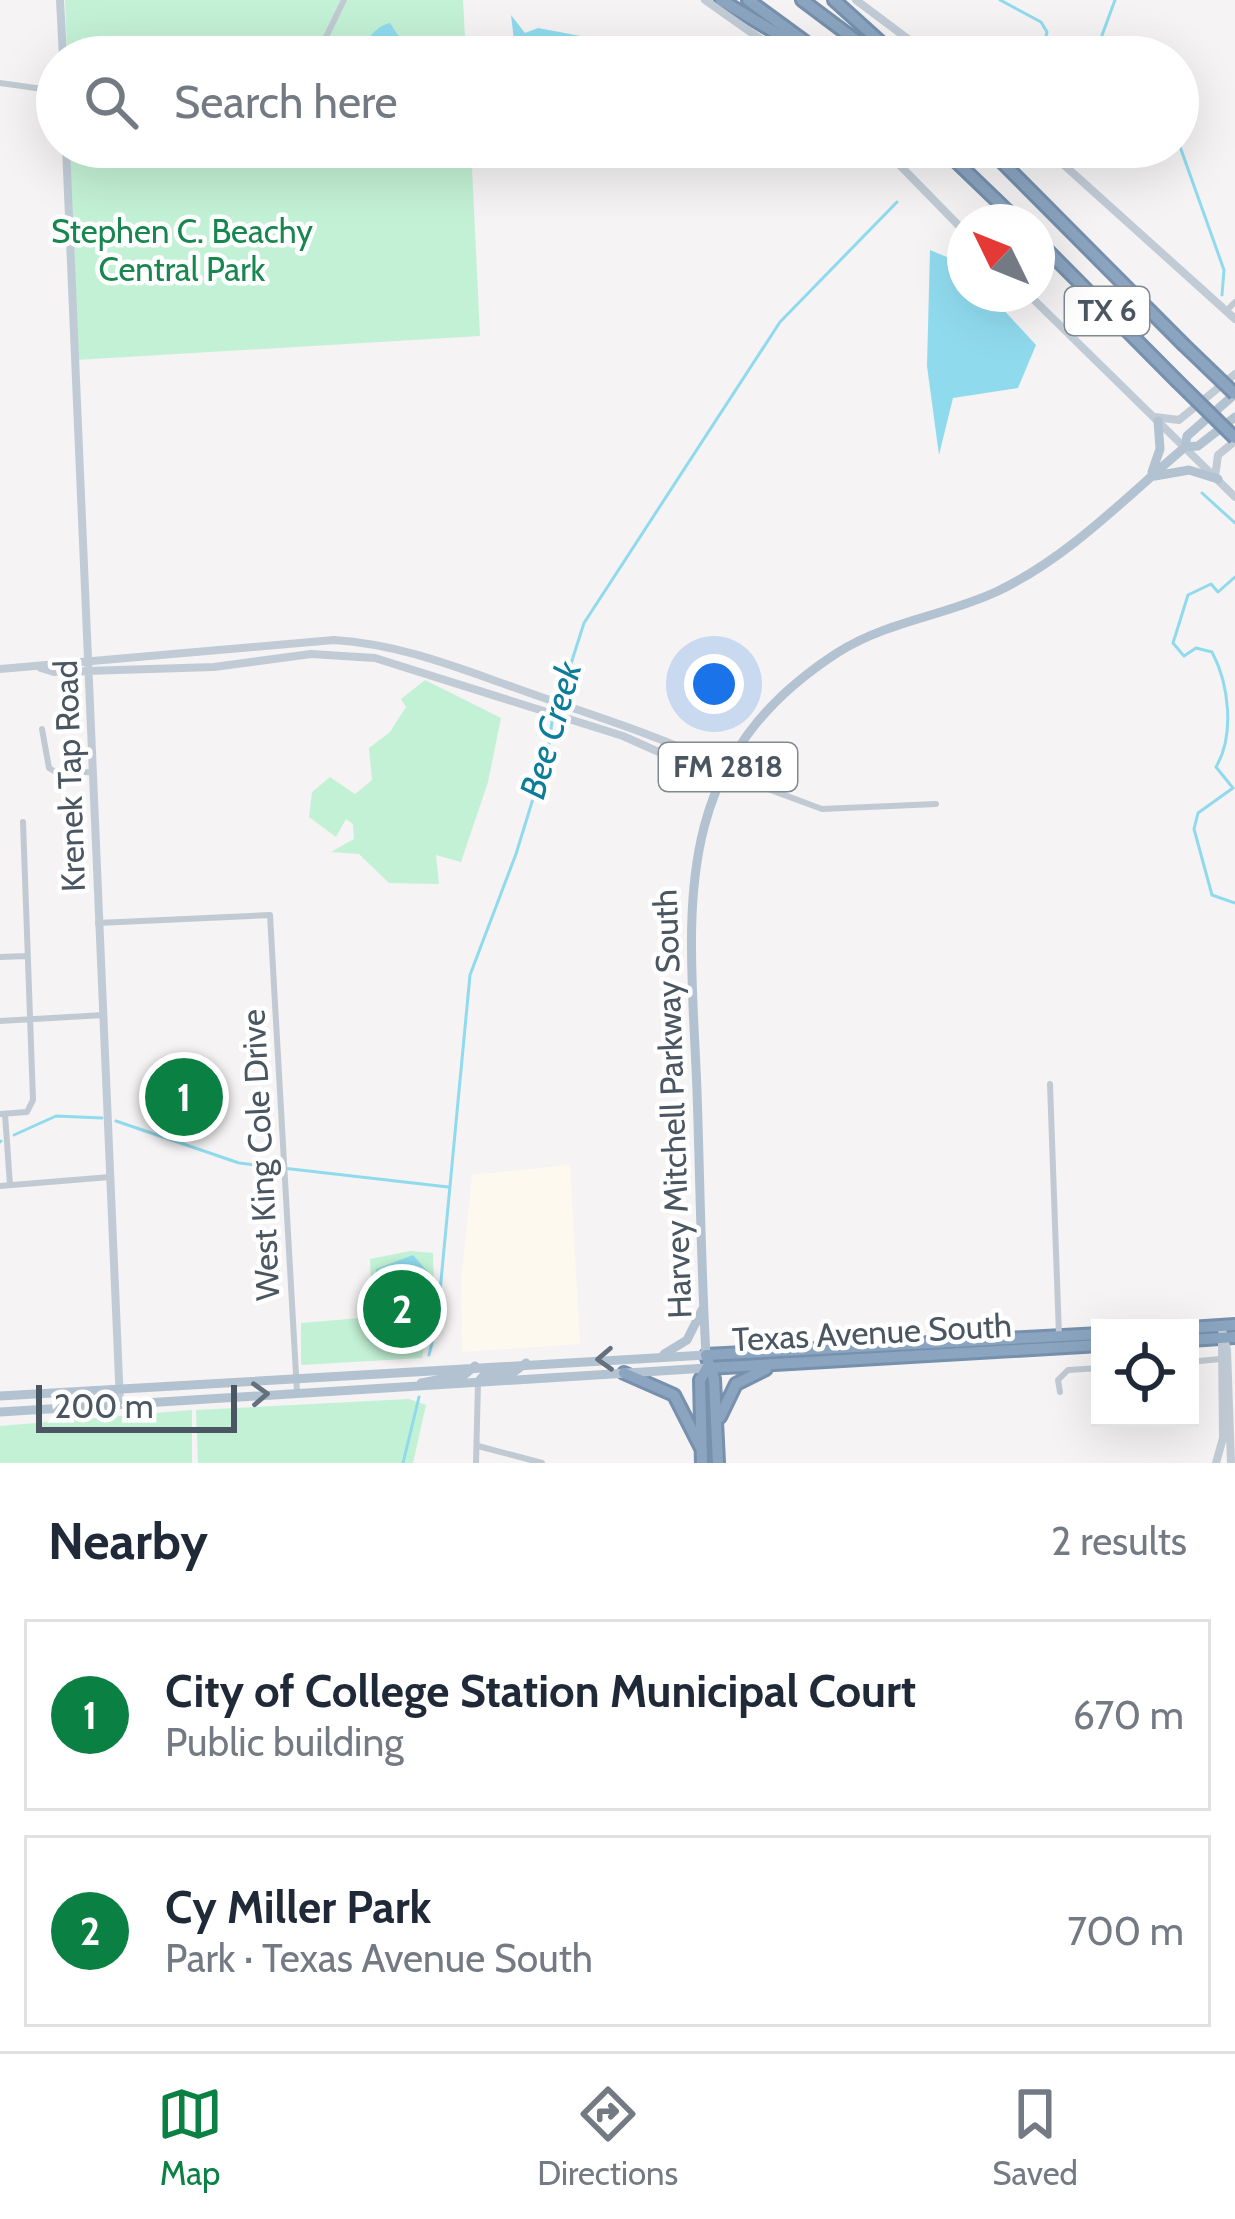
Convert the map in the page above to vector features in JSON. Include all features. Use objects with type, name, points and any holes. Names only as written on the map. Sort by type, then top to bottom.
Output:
[{"type":"highway","points":[[721,0],[781,36]]},
{"type":"highway","points":[[748,0],[797,36]]},
{"type":"highway","points":[[802,0],[850,36]]},
{"type":"highway","points":[[834,0],[874,36]]},
{"type":"highway","points":[[963,168],[1000,204]]},
{"type":"highway","name":"TX 6","points":[[1008,168],[1235,394]]},
{"type":"highway","name":"TX 6","points":[[1055,258],[1235,439]]},
{"type":"highway","name":"Texas Avenue South","points":[[707,1361],[1091,1334]]},
{"type":"highway","name":"Texas Avenue South","points":[[707,1361],[782,1364],[1091,1347]]},
{"type":"highway","name":"Harvey Mitchell Parkway South","points":[[707,1361],[714,1379],[718,1463]]},
{"type":"highway","name":"Harvey Mitchell Parkway South","points":[[702,1457],[700,1380],[707,1361]]},
{"type":"highway","points":[[717,1432],[723,1404],[736,1384],[782,1364]]},
{"type":"highway","points":[[624,1373],[652,1381],[674,1395],[702,1457]]},
{"type":"main road","name":"Harvey Mitchell Parkway South","points":[[1185,448],[1186,436],[1235,394]]},
{"type":"main road","name":"Harvey Mitchell Parkway South","points":[[707,1361],[689,905],[696,847],[724,773],[761,718],[821,664],[869,635],[983,597],[1033,571],[1185,448],[1198,446],[1235,417]]},
{"type":"main road","points":[[1155,419],[1160,449],[1150,477],[1189,470],[1216,478]]},
{"type":"main road","points":[[655,1357],[687,1340],[705,1305]]},
{"type":"main road","name":"Texas Avenue South","points":[[0,1396],[526,1363],[655,1357],[707,1361]]},
{"type":"main road","name":"Texas Avenue South","points":[[0,1412],[624,1373],[707,1361]]},
{"type":"main road","points":[[478,1382],[486,1373],[514,1372],[526,1363]]},
{"type":"main road","points":[[417,1386],[427,1378],[464,1375],[475,1366]]},
{"type":"street","points":[[60,0],[62,36]]},
{"type":"street","points":[[326,36],[344,0]]},
{"type":"street","points":[[705,0],[756,36]]},
{"type":"street","points":[[856,0],[904,36]]},
{"type":"street","points":[[0,83],[36,89]]},
{"type":"street","name":"Krenek Tap Road","points":[[68,168],[120,1403]]},
{"type":"street","points":[[903,168],[947,214]]},
{"type":"street","points":[[1067,168],[1235,319]]},
{"type":"street","points":[[1226,311],[1235,302]]},
{"type":"street","points":[[1046,312],[1235,496]]},
{"type":"street","points":[[1155,419],[1179,420],[1235,374]]},
{"type":"street","points":[[1216,478],[1218,455],[1235,439]]},
{"type":"street","points":[[0,669],[88,658],[215,654],[334,640],[370,643],[410,650],[652,733],[713,762],[724,773]]},
{"type":"street","points":[[38,667],[89,671],[214,667],[332,654],[410,665],[510,703],[644,743],[708,774],[724,773],[822,809],[936,804]]},
{"type":"street","points":[[42,729],[49,768],[57,773],[93,772]]},
{"type":"street","points":[[23,822],[32,1108],[2,1114],[5,1185],[110,1178]]},
{"type":"street","name":"West King Cole Drive","points":[[98,922],[270,915],[297,1392]]},
{"type":"street","points":[[0,957],[27,956]]},
{"type":"street","points":[[0,1022],[104,1015]]},
{"type":"street","points":[[1050,1084],[1059,1336]]},
{"type":"street","points":[[1228,1332],[1231,1463]]},
{"type":"street","points":[[1216,1463],[1223,1438],[1228,1358]]},
{"type":"street","points":[[1060,1391],[1058,1380],[1068,1370],[1091,1369]]},
{"type":"street","points":[[476,1463],[478,1382]]},
{"type":"street","points":[[478,1446],[542,1463]]},
{"type":"shaded area","points":[[570,1165],[580,1344],[462,1352],[461,1281],[472,1175]]},
{"type":"green space","points":[[65,0],[463,0],[465,36],[66,36]]},
{"type":"green space","name":"Stephen C. Beachy Central Park","points":[[71,168],[472,168],[480,336],[76,360]]},
{"type":"green space","points":[[425,680],[501,718],[488,782],[461,862],[436,855],[439,884],[389,883],[359,854],[331,852],[354,839],[353,824],[346,819],[336,837],[309,817],[312,792],[330,777],[355,794],[372,780],[369,748],[390,732],[406,707],[401,699]]},
{"type":"green space","points":[[410,1251],[433,1253],[434,1297],[422,1358],[301,1365],[301,1323],[372,1317],[370,1259]]},
{"type":"green space","points":[[409,1399],[426,1405],[413,1463],[198,1463],[196,1410]]},
{"type":"green space","points":[[192,1410],[192,1463],[0,1463],[0,1426]]},
{"type":"water","points":[[511,15],[525,33],[538,28],[581,36],[514,36]]},
{"type":"water","points":[[390,23],[398,36],[371,36]]},
{"type":"water","points":[[930,250],[947,257],[947,312],[1006,312],[1036,345],[1018,388],[953,398],[939,455],[927,366]]},
{"type":"water","points":[[413,1255],[427,1271],[425,1280],[405,1333],[385,1338],[373,1314],[376,1269]]},
{"type":"waterway","name":"Bee Creek","points":[[1000,0],[1041,22],[1046,36]]},
{"type":"waterway","points":[[1102,36],[1115,0]]},
{"type":"waterway","points":[[1188,168],[1224,270],[1222,295]]},
{"type":"waterway","name":"Bee Creek","points":[[429,1355],[437,1323],[470,975],[516,854],[548,750],[557,687],[568,673],[584,623],[780,322],[897,202]]},
{"type":"waterway","points":[[1202,493],[1235,523]]},
{"type":"waterway","points":[[1235,577],[1218,592],[1211,584],[1188,595],[1173,643],[1184,656],[1196,648],[1212,652],[1222,679],[1228,725],[1216,767],[1233,788],[1198,813],[1194,829],[1212,895],[1235,903]]},
{"type":"waterway","points":[[14,1135],[56,1116],[102,1118]]},
{"type":"waterway","points":[[116,1121],[239,1163],[448,1187]]},
{"type":"waterway","name":"Bee Creek","points":[[403,1463],[419,1397]]},
{"type":"place","name":"City of College Station Municipal Court","points":[[184,1097]]},
{"type":"place","name":"Cy Miller Park","points":[[402,1309]]}]
